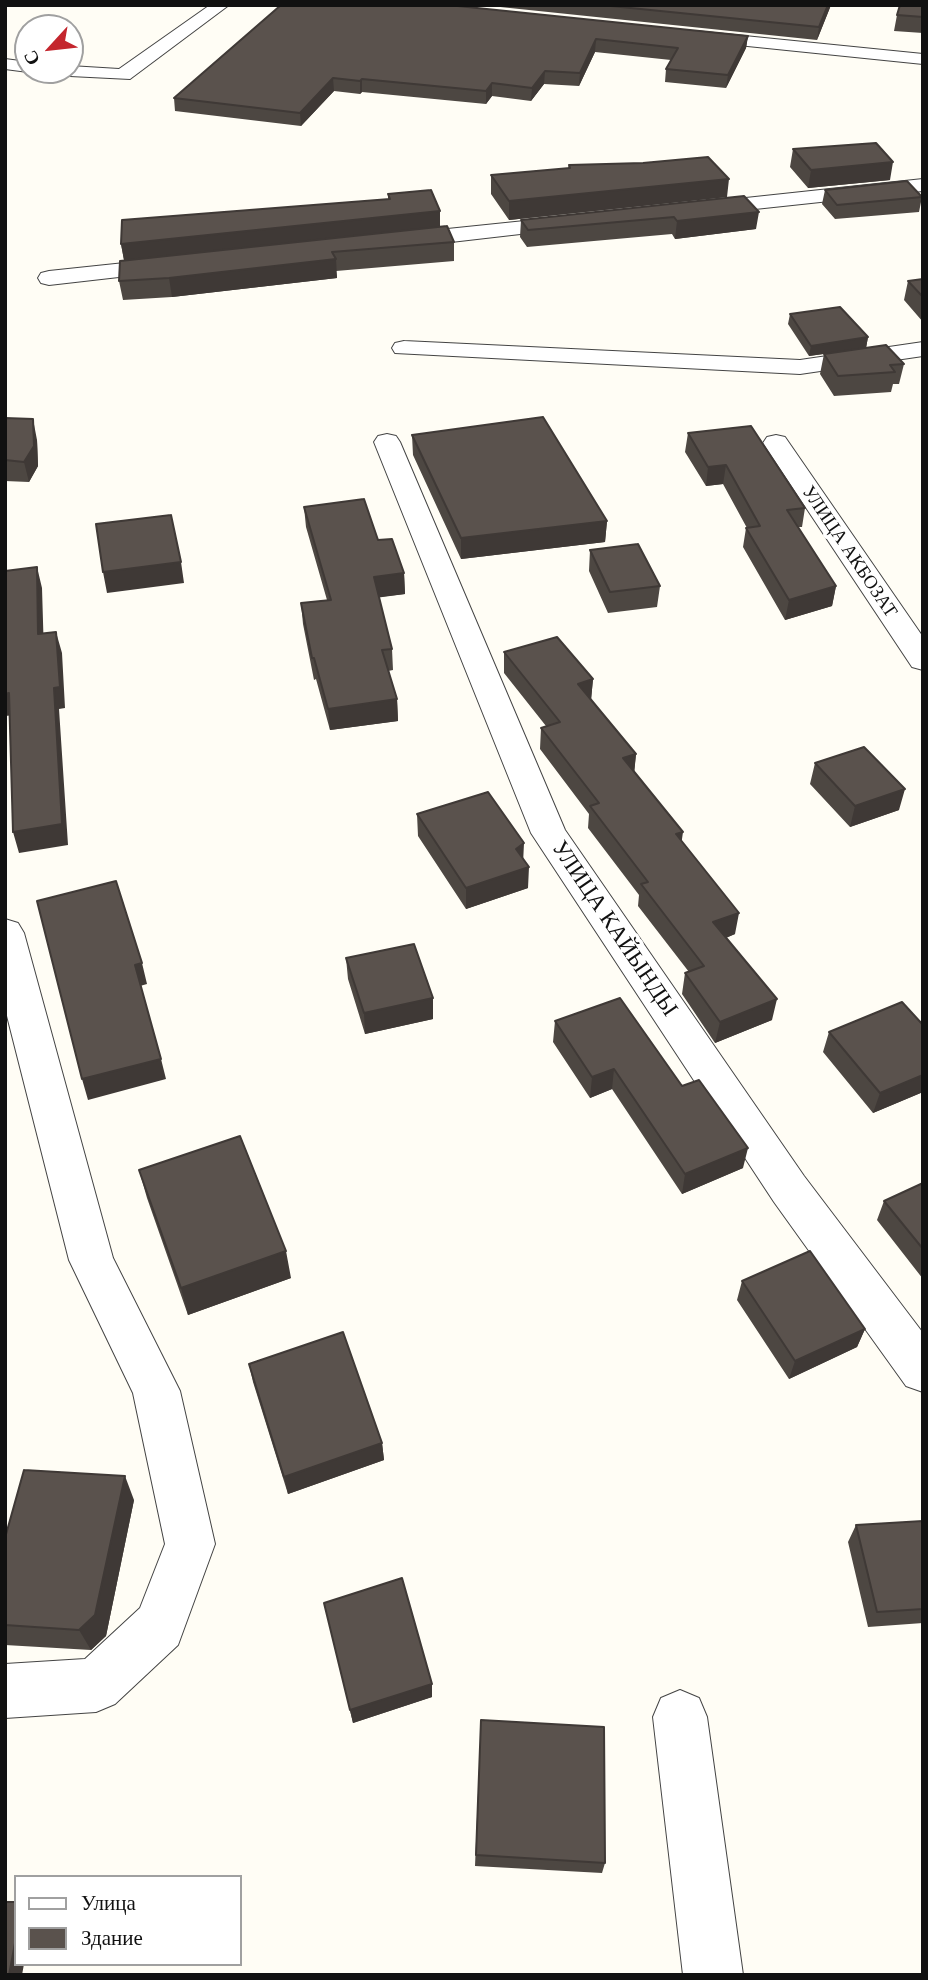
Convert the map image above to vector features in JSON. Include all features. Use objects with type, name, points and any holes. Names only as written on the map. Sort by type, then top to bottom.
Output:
[{"type":"street","points":[[84,72],[123,75],[221,5]]},
{"type":"street","points":[[676,34],[923,59]]},
{"type":"street","points":[[673,212],[923,185]]},
{"type":"street","points":[[382,243],[590,220]]},
{"type":"street","points":[[49,278],[188,263]]},
{"type":"street","points":[[404,348],[800,367],[923,349]]},
{"type":"street","name":"УЛИЦА КАЙЫНДЫ","points":[[387,442],[549,833],[789,1189],[923,1371]]},
{"type":"street","name":"УЛИЦА АКБОЗАТ","points":[[776,443],[923,660]]},
{"type":"street","points":[[5,933],[91,1260],[156,1391],[190,1544],[159,1626],[96,1685],[5,1690]]},
{"type":"street","points":[[680,1717],[713,1975]]},
{"type":"building","points":[[281,5],[448,5],[748,36],[728,75],[666,69],[678,48],[596,39],[580,73],[545,71],[532,88],[492,83],[486,91],[333,78],[300,113],[174,98]]},
{"type":"building","points":[[601,5],[828,5],[819,27]]},
{"type":"building","points":[[900,5],[923,5],[923,17],[897,15]]},
{"type":"building","points":[[876,143],[893,162],[811,170],[793,149]]},
{"type":"building","points":[[708,157],[729,179],[509,201],[491,175],[570,168],[569,165],[643,163]]},
{"type":"building","points":[[907,181],[922,197],[837,205],[825,190]]},
{"type":"building","points":[[431,190],[440,211],[121,244],[122,220],[390,199],[388,194]]},
{"type":"building","points":[[744,196],[759,212],[677,221],[674,217],[528,230],[521,220]]},
{"type":"building","points":[[447,226],[454,242],[332,252],[336,259],[119,281],[120,261]]},
{"type":"building","points":[[923,279],[923,297],[908,281]]},
{"type":"building","points":[[840,307],[868,337],[811,346],[790,314]]},
{"type":"building","points":[[886,345],[904,364],[890,365],[895,372],[838,376],[824,354]]},
{"type":"building","points":[[543,417],[607,521],[461,538],[412,435]]},
{"type":"building","points":[[5,418],[33,419],[34,446],[24,462],[5,460]]},
{"type":"building","points":[[751,426],[805,508],[787,510],[836,586],[789,600],[746,528],[760,526],[726,465],[708,467],[688,433]]},
{"type":"building","points":[[364,499],[378,540],[392,539],[404,573],[374,577],[392,649],[382,650],[397,699],[328,709],[312,658],[301,603],[331,600],[304,507]]},
{"type":"building","points":[[171,515],[181,562],[103,572],[96,524]]},
{"type":"building","points":[[638,544],[660,586],[610,592],[590,550]]},
{"type":"building","points":[[37,567],[38,634],[56,632],[60,687],[54,688],[62,824],[13,832],[9,693],[5,694],[5,571]]},
{"type":"building","points":[[557,637],[593,679],[578,684],[636,754],[623,758],[683,832],[676,834],[739,913],[713,922],[777,999],[720,1022],[685,973],[704,966],[641,884],[648,882],[590,806],[599,803],[541,728],[560,722],[504,652]]},
{"type":"building","points":[[864,747],[905,789],[855,806],[815,763]]},
{"type":"building","points":[[488,792],[524,843],[516,849],[529,867],[466,888],[417,814]]},
{"type":"building","points":[[116,881],[142,963],[135,965],[161,1059],[82,1079],[37,901]]},
{"type":"building","points":[[414,944],[433,998],[364,1013],[346,958]]},
{"type":"building","points":[[620,998],[682,1086],[699,1080],[748,1148],[685,1174],[614,1069],[592,1077],[555,1021]]},
{"type":"building","points":[[902,1002],[923,1025],[923,1075],[880,1093],[829,1032]]},
{"type":"building","points":[[240,1136],[286,1251],[181,1288],[139,1170]]},
{"type":"building","points":[[923,1183],[923,1249],[884,1201]]},
{"type":"building","points":[[810,1251],[865,1329],[795,1361],[742,1281]]},
{"type":"building","points":[[343,1332],[382,1443],[284,1477],[249,1364]]},
{"type":"building","points":[[24,1470],[125,1476],[95,1615],[79,1630],[5,1625],[5,1538]]},
{"type":"building","points":[[923,1521],[923,1609],[877,1612],[856,1525]]},
{"type":"building","points":[[402,1578],[432,1684],[350,1710],[324,1603]]},
{"type":"building","points":[[481,1720],[604,1727],[605,1863],[476,1855]]},
{"type":"building","points":[[5,1902],[14,1902],[14,1949],[9,1975],[5,1975]]}]
